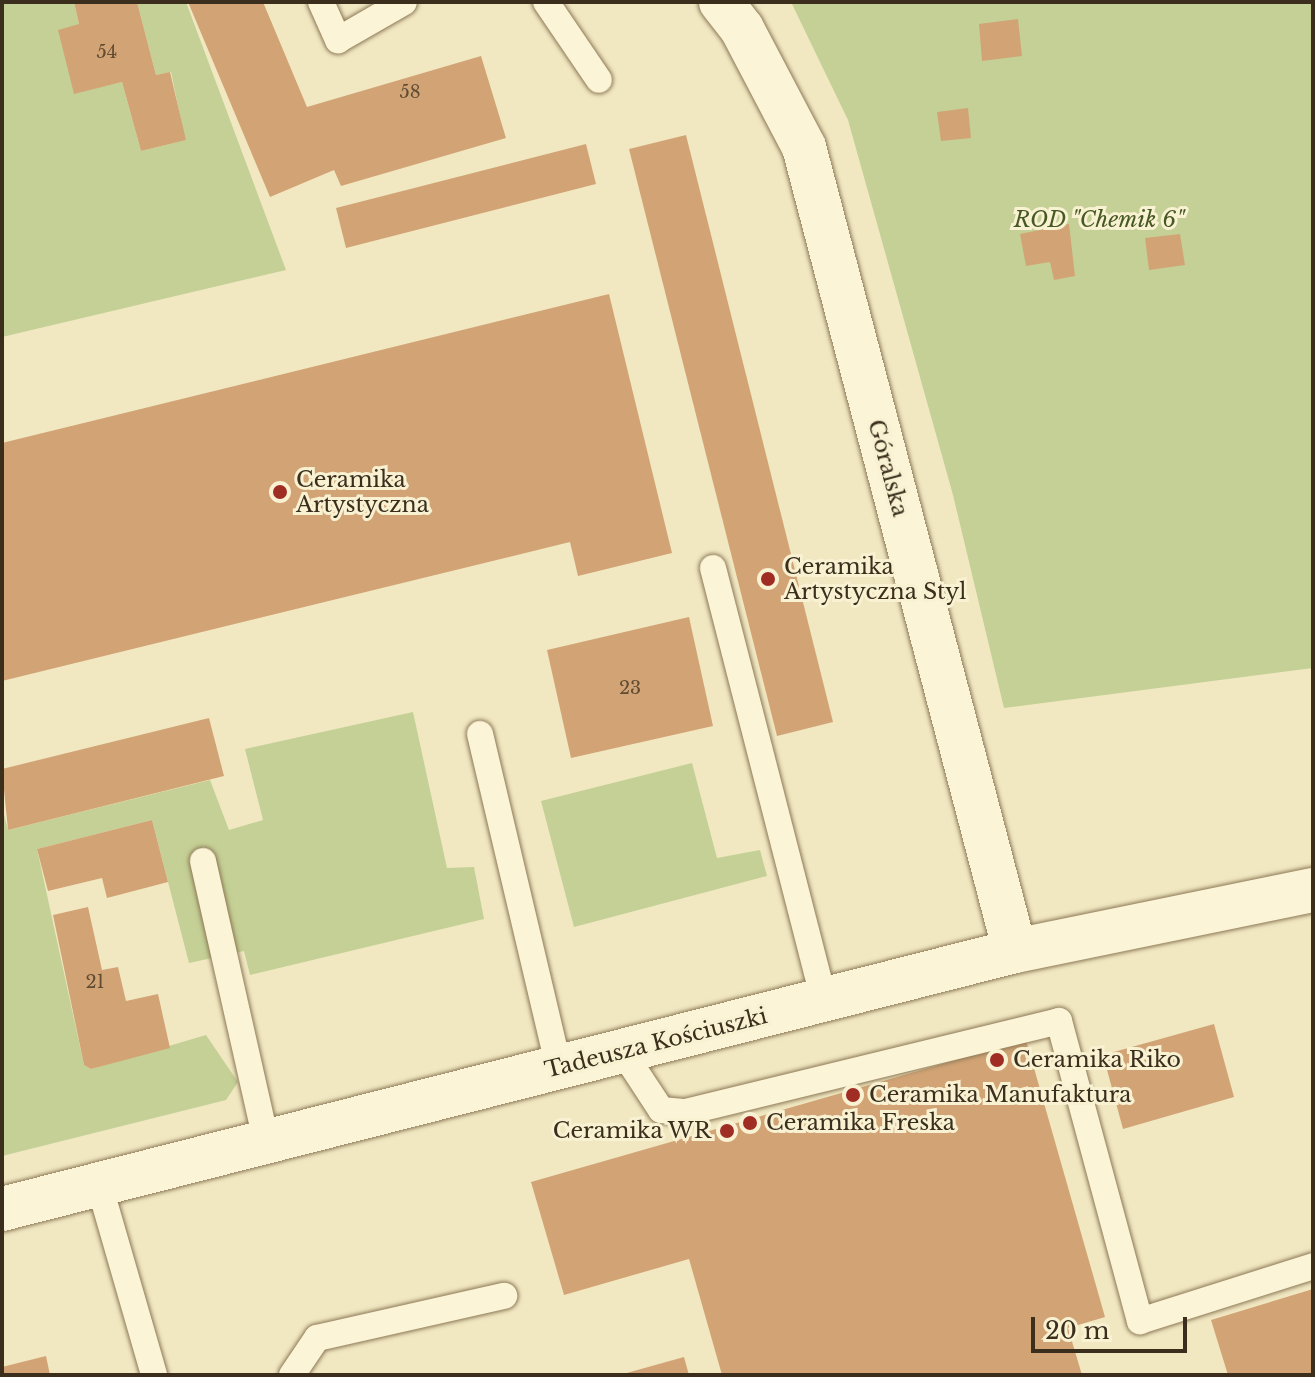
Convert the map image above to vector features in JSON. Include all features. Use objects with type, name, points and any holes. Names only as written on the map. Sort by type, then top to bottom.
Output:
[{"type":"main road","name":"Góralska","points":[[721,2],[742,29],[804,147],[1015,951]]},
{"type":"main road","name":"Tadeusza Kościuszki","points":[[2,1209],[1015,951],[1313,890]]},
{"type":"lane","points":[[321,2],[338,40],[404,2]]},
{"type":"lane","points":[[546,2],[599,80]]},
{"type":"lane","points":[[713,568],[824,1000]]},
{"type":"lane","points":[[480,734],[559,1069]]},
{"type":"lane","points":[[203,861],[266,1140]]},
{"type":"lane","points":[[623,1052],[661,1110],[686,1112],[1059,1021],[1140,1321],[1313,1266]]},
{"type":"lane","points":[[99,1184],[154,1375]]},
{"type":"lane","points":[[292,1375],[317,1338],[504,1296]]},
{"type":"green space","points":[[2,2],[74,2],[79,24],[75,93],[122,82],[141,151],[185,140],[171,72],[156,75],[137,2],[186,2],[286,270],[2,337]]},
{"type":"green space","name":"ROD \"Chemik 6\"","points":[[791,2],[1313,2],[1313,668],[1004,708],[953,495],[848,120]]},
{"type":"green space","points":[[413,712],[447,868],[474,867],[484,919],[250,975],[244,951],[189,963],[152,820],[37,849],[84,1065],[91,1069],[206,1035],[238,1082],[226,1100],[2,1156],[2,807],[8,830],[210,780],[229,830],[263,820],[245,749]]},
{"type":"green space","points":[[692,763],[717,858],[760,850],[767,876],[574,927],[541,801]]},
{"type":"building","points":[[74,2],[137,2],[156,75],[170,72],[186,140],[141,151],[122,82],[74,94],[58,30],[79,24]]},
{"type":"building","points":[[188,2],[263,2],[307,107],[481,56],[506,138],[341,186],[334,170],[270,197]]},
{"type":"building","points":[[1018,19],[1022,56],[982,61],[979,24]]},
{"type":"building","points":[[968,108],[971,138],[941,141],[937,112]]},
{"type":"building","points":[[686,135],[833,722],[777,736],[629,149]]},
{"type":"building","points":[[586,144],[596,184],[346,248],[336,208]]},
{"type":"building","points":[[1069,224],[1075,276],[1054,280],[1050,262],[1026,266],[1020,234]]},
{"type":"building","points":[[1180,234],[1185,265],[1149,270],[1145,238]]},
{"type":"building","name":"Ceramika Artystyczna","points":[[609,294],[672,553],[578,576],[570,542],[2,681],[2,443]]},
{"type":"building","points":[[689,617],[713,726],[571,758],[547,650]]},
{"type":"building","points":[[209,718],[224,776],[8,830],[2,769]]},
{"type":"building","points":[[152,820],[168,882],[107,898],[102,878],[48,891],[37,849]]},
{"type":"building","points":[[88,907],[102,970],[118,967],[126,1001],[158,994],[170,1048],[91,1069],[84,1065],[53,915]]},
{"type":"building","points":[[1214,1024],[1234,1097],[1123,1129],[1103,1055]]},
{"type":"building","points":[[1026,1040],[1105,1317],[1068,1328],[1082,1375],[722,1375],[689,1259],[564,1295],[531,1182]]},
{"type":"building","points":[[1313,1289],[1313,1375],[1228,1375],[1211,1320]]},
{"type":"building","points":[[46,1356],[50,1375],[2,1375],[2,1367]]},
{"type":"building","points":[[684,1357],[689,1375],[623,1374]]},
{"type":"place","name":"Ceramika Artystyczna","points":[[280,492]]},
{"type":"place","name":"Ceramika Artystyczna Styl","points":[[768,579]]},
{"type":"place","name":"Ceramika Riko","points":[[997,1060]]},
{"type":"place","name":"Ceramika Manufaktura","points":[[853,1095]]},
{"type":"place","name":"Ceramika Freska","points":[[750,1123]]},
{"type":"place","name":"Ceramika WR","points":[[727,1131]]}]
